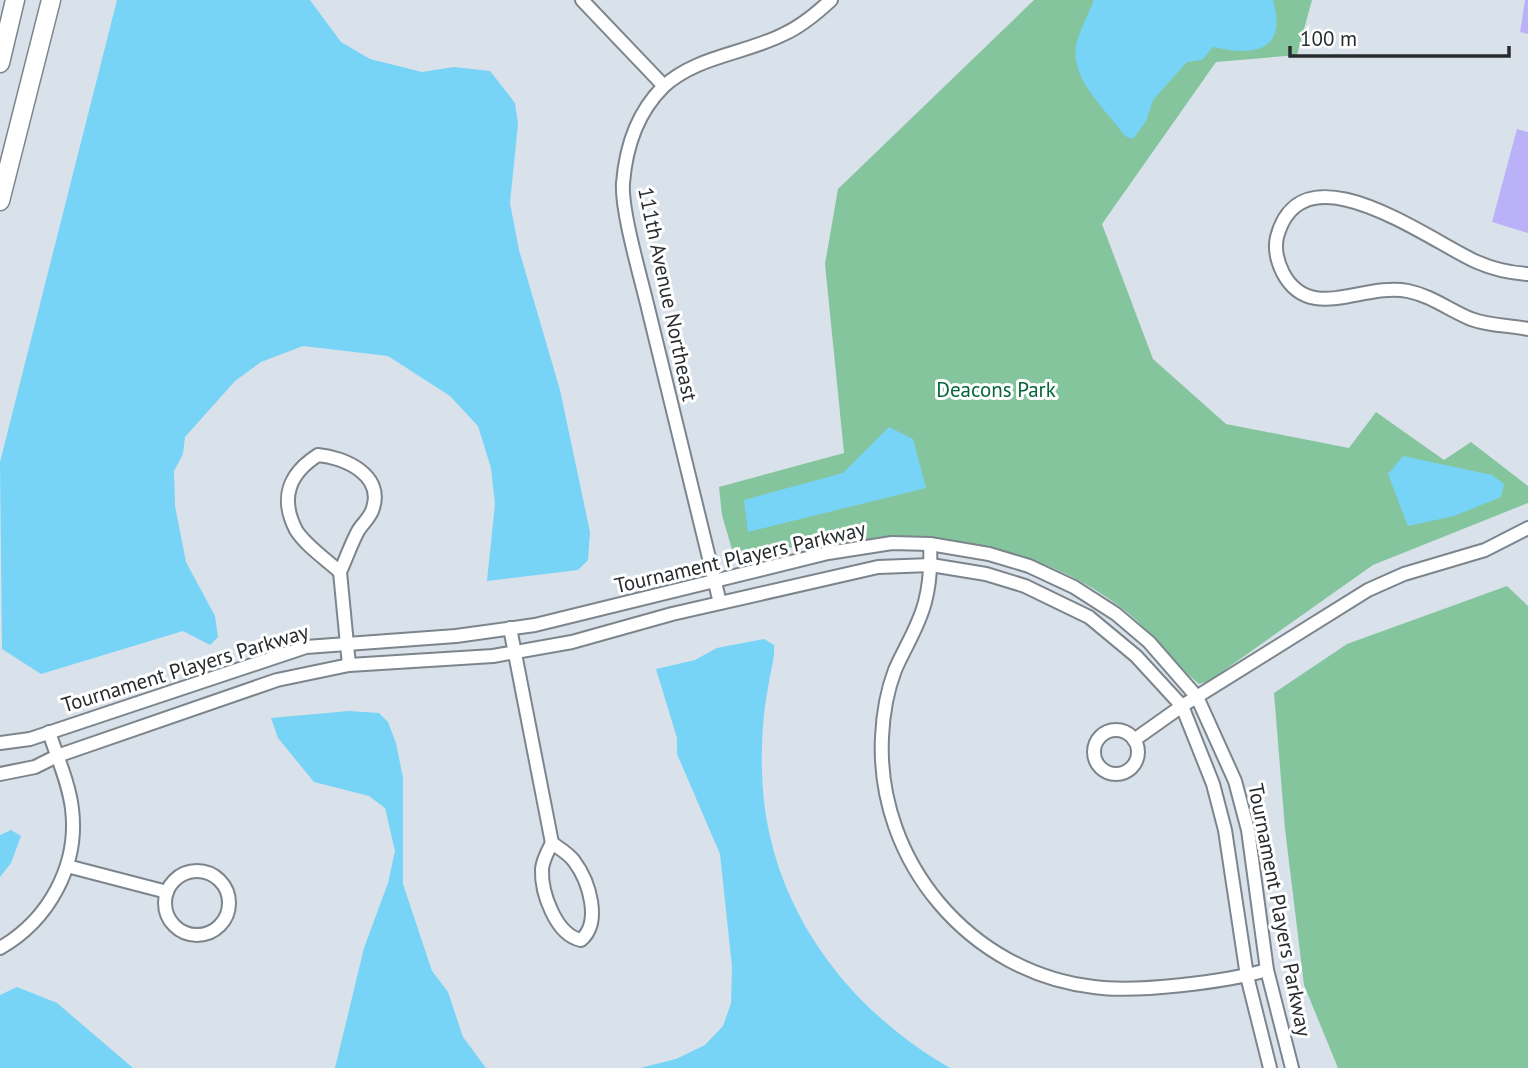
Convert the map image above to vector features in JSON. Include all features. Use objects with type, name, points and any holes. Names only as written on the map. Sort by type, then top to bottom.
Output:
[{"type":"main road","points":[[0,63],[15,0]]},
{"type":"main road","points":[[0,201],[51,0]]},
{"type":"street","points":[[582,0],[664,86]]},
{"type":"street","name":"111th Avenue Northeast","points":[[720,603],[636,258],[622,186],[634,127],[664,86],[688,68],[784,34],[809,19],[831,0]]},
{"type":"street","points":[[1528,274],[1476,261],[1405,222],[1331,197],[1312,199],[1298,205],[1287,217],[1276,241],[1279,265],[1301,294],[1330,300],[1381,288],[1405,291],[1430,296],[1473,320],[1494,326],[1528,329]]},
{"type":"street","points":[[340,572],[297,531],[290,510],[289,489],[300,467],[318,455],[339,457],[359,469],[371,482],[374,495],[373,509],[358,530],[340,572],[349,665]]},
{"type":"street","points":[[1134,740],[1182,706],[1368,590],[1404,574],[1485,550],[1528,528]]},
{"type":"street","name":"Tournament Players Parkway","points":[[0,743],[30,739],[99,713],[196,686],[306,647],[456,636],[510,628],[715,582],[828,553],[892,543],[930,544],[989,554],[1029,566],[1074,587],[1116,614],[1149,642],[1197,697],[1236,781],[1248,830],[1267,970],[1292,1068]]},
{"type":"street","points":[[930,544],[925,603],[888,692],[882,762],[890,815],[899,840],[911,864],[942,908],[982,945],[1006,960],[1073,983],[1121,989],[1247,976],[1267,970]]},
{"type":"street","name":"Tournament Players Parkway","points":[[0,774],[35,767],[57,756],[277,680],[349,665],[427,662],[515,652],[572,642],[720,603],[878,567],[930,565],[986,574],[1067,604],[1107,631],[1136,656],[1182,706],[1213,784],[1225,830],[1247,976],[1270,1068]]},
{"type":"street","points":[[510,628],[552,843],[542,866],[548,901],[566,932],[582,940],[589,933],[592,916],[585,884],[574,860],[552,843]]},
{"type":"street","points":[[0,948],[25,931],[43,912],[59,888],[72,845],[72,806],[48,732]]},
{"type":"street","points":[[66,866],[167,892]]},
{"type":"street","points":[[188,872],[210,873],[221,880],[228,891],[229,904],[225,919],[209,933],[195,935],[181,931],[170,920],[166,910],[167,892],[177,877],[188,872]]},
{"type":"green space","name":"Deacons Park","points":[[1034,0],[1312,0],[1297,55],[1216,62],[1102,224],[1153,359],[1226,424],[1349,448],[1376,412],[1444,460],[1471,442],[1528,486],[1528,503],[1373,565],[1209,681],[1199,684],[1141,624],[1119,606],[1073,578],[1027,558],[980,547],[884,541],[733,553],[722,515],[719,487],[844,453],[825,264],[838,189]]},
{"type":"green space","points":[[1507,586],[1528,606],[1528,1068],[1338,1068],[1304,985],[1285,829],[1274,693],[1347,644]]},
{"type":"water","points":[[117,0],[310,0],[341,42],[370,59],[422,72],[454,67],[490,71],[515,103],[518,124],[510,203],[519,250],[560,390],[590,532],[588,560],[578,570],[487,581],[495,504],[491,468],[478,426],[450,396],[388,356],[303,346],[261,362],[235,381],[185,437],[183,454],[174,471],[175,506],[186,562],[215,616],[218,637],[210,645],[183,631],[41,674],[2,649],[0,462]]},
{"type":"water","points":[[1094,0],[1273,0],[1276,31],[1264,47],[1241,51],[1213,47],[1202,60],[1187,62],[1153,100],[1146,121],[1133,139],[1125,136],[1100,105],[1079,71],[1076,46]]},
{"type":"water","points":[[889,427],[913,439],[926,488],[748,532],[744,500],[843,473]]},
{"type":"water","points":[[1403,456],[1492,475],[1504,484],[1501,497],[1454,516],[1408,526],[1388,474]]},
{"type":"water","points":[[764,639],[774,645],[762,738],[767,819],[777,863],[794,905],[817,944],[844,981],[875,1013],[911,1043],[950,1068],[640,1068],[676,1059],[705,1045],[723,1026],[731,1003],[732,967],[720,854],[677,754],[677,738],[656,669],[695,660],[717,648]]},
{"type":"water","points":[[349,711],[379,713],[388,722],[396,743],[403,778],[403,884],[432,971],[448,992],[463,1037],[486,1068],[335,1068],[364,948],[388,883],[395,851],[385,808],[369,796],[314,782],[278,738],[271,718]]},
{"type":"water","points":[[11,830],[21,836],[11,863],[0,877],[0,835]]},
{"type":"water","points":[[17,987],[57,1003],[133,1068],[0,1068],[0,995]]},
{"type":"building","points":[[1525,0],[1528,0],[1528,34],[1520,32]]},
{"type":"building","points":[[1517,129],[1528,132],[1528,233],[1492,222]]}]
